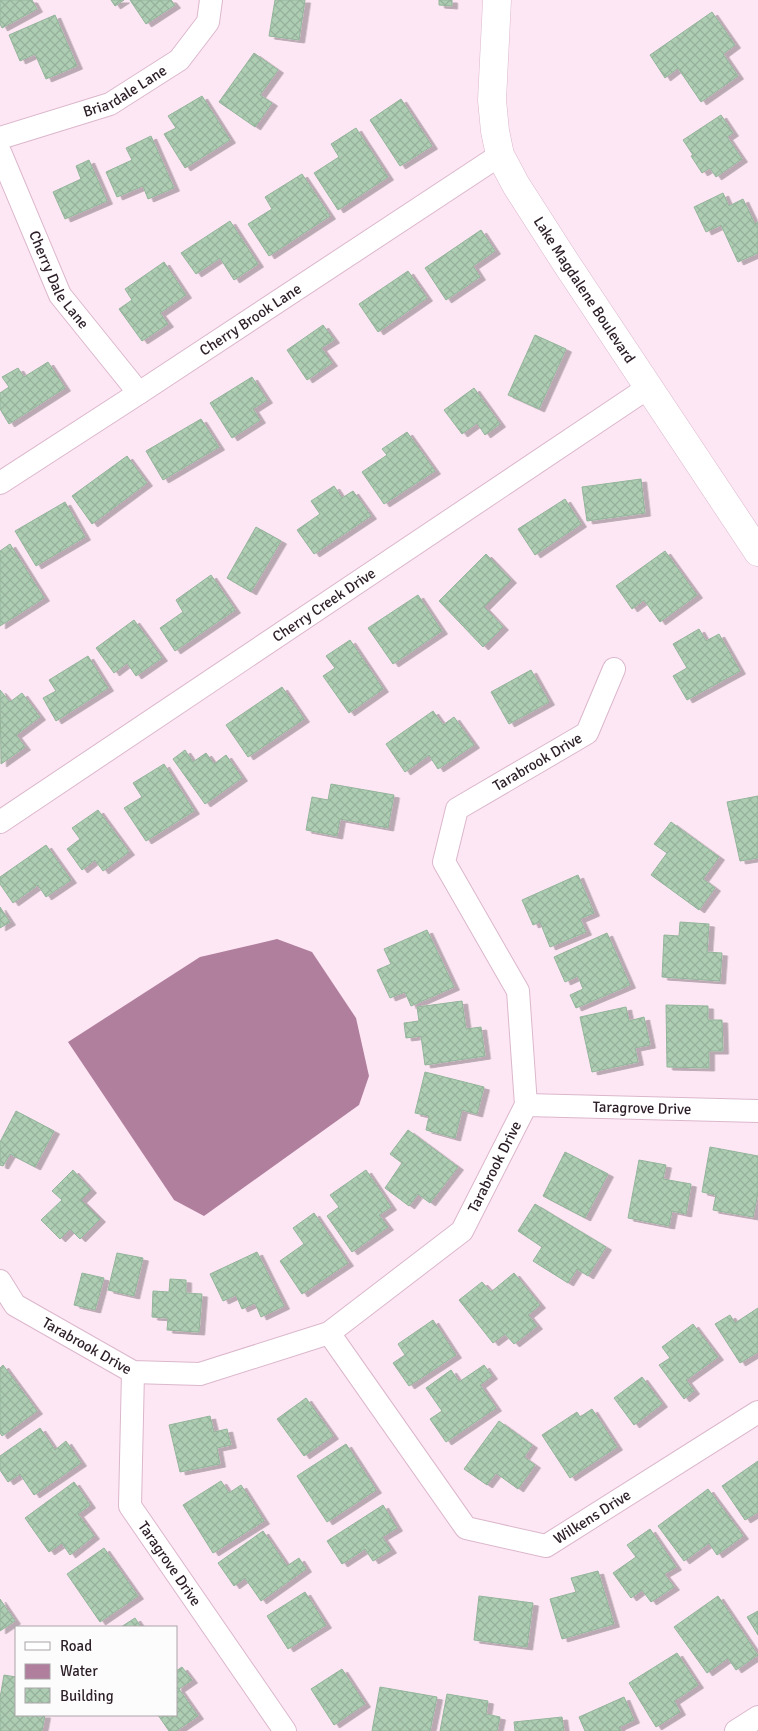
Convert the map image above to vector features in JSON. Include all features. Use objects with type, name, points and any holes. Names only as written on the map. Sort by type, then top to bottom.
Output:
[{"type":"street","name":"Briardale Lane","points":[[0,138],[110,104],[179,60],[208,22],[211,0]]},
{"type":"street","name":"Lake Magdalene Boulevard","points":[[497,0],[492,100],[500,155],[516,185],[566,262],[758,552]]},
{"type":"street","name":"Cherry Dale Lane","points":[[0,152],[60,295],[139,393]]},
{"type":"street","name":"Cherry Brook Lane","points":[[0,483],[500,155]]},
{"type":"street","name":"Cherry Creek Drive","points":[[0,822],[649,387]]},
{"type":"street","name":"Tarabrook Drive","points":[[0,1281],[15,1304],[133,1372],[200,1374],[329,1333],[462,1231],[526,1104],[518,991],[444,862],[457,809],[587,733],[614,669]]},
{"type":"street","name":"Taragrove Drive","points":[[526,1104],[758,1112]]},
{"type":"street","name":"Wilkens Drive","points":[[329,1333],[466,1528],[546,1546],[758,1412]]},
{"type":"street","name":"Taragrove Drive","points":[[133,1372],[130,1506],[285,1731]]},
{"type":"street","points":[[736,1731],[758,1718]]},
{"type":"water","points":[[277,939],[312,952],[356,1018],[369,1076],[359,1105],[204,1216],[174,1200],[68,1042],[200,957]]},
{"type":"building","points":[[0,0],[32,0],[37,9],[2,28],[0,24]]},
{"type":"building","points":[[111,0],[124,0],[115,6]]},
{"type":"building","points":[[130,0],[171,0],[175,5],[146,24]]},
{"type":"building","points":[[275,0],[305,0],[299,40],[269,36]]},
{"type":"building","points":[[439,0],[452,0],[452,6],[439,5]]},
{"type":"building","points":[[712,12],[735,45],[723,54],[738,76],[701,102],[678,68],[665,78],[650,55]]},
{"type":"building","points":[[55,15],[77,66],[46,79],[35,54],[20,61],[9,35]]},
{"type":"building","points":[[254,53],[278,70],[260,95],[272,103],[255,127],[219,102]]},
{"type":"building","points":[[202,96],[230,140],[185,168],[164,134],[176,128],[168,116]]},
{"type":"building","points":[[401,99],[432,146],[400,166],[370,120]]},
{"type":"building","points":[[721,115],[733,133],[727,137],[742,159],[716,177],[710,168],[702,173],[683,140]]},
{"type":"building","points":[[356,128],[388,177],[338,210],[314,173],[339,157],[331,144]]},
{"type":"building","points":[[151,136],[174,188],[148,199],[143,186],[117,197],[106,172],[132,160],[126,148]]},
{"type":"building","points":[[89,160],[107,201],[65,219],[53,192],[81,179],[76,166]]},
{"type":"building","points":[[302,174],[330,216],[269,256],[248,224],[272,209],[265,197]]},
{"type":"building","points":[[723,193],[729,206],[743,199],[755,224],[758,222],[758,253],[738,262],[721,225],[706,232],[694,207]]},
{"type":"building","points":[[230,221],[258,264],[234,280],[220,258],[196,274],[181,253]]},
{"type":"building","points":[[481,230],[495,251],[473,266],[480,277],[446,300],[425,268]]},
{"type":"building","points":[[164,262],[186,295],[160,313],[168,324],[142,341],[119,309],[132,300],[125,289]]},
{"type":"building","points":[[408,271],[427,298],[378,332],[359,304]]},
{"type":"building","points":[[323,325],[334,340],[321,348],[332,363],[307,380],[287,350]]},
{"type":"building","points":[[535,335],[566,349],[539,409],[508,395]]},
{"type":"building","points":[[48,362],[65,388],[9,424],[0,409],[0,393],[9,387],[2,377],[18,368],[24,377]]},
{"type":"building","points":[[252,377],[267,400],[253,409],[260,420],[232,438],[210,403]]},
{"type":"building","points":[[474,388],[500,424],[485,435],[477,423],[462,434],[444,410]]},
{"type":"building","points":[[201,419],[219,447],[163,480],[146,451]]},
{"type":"building","points":[[407,432],[435,471],[384,504],[362,472],[387,455],[382,449]]},
{"type":"building","points":[[127,456],[147,483],[92,524],[72,496]]},
{"type":"building","points":[[641,479],[645,513],[587,521],[582,487]]},
{"type":"building","points":[[334,486],[342,498],[353,491],[371,516],[314,554],[297,530],[320,514],[311,501]]},
{"type":"building","points":[[565,499],[581,524],[535,555],[518,529]]},
{"type":"building","points":[[65,502],[85,537],[36,566],[15,531]]},
{"type":"building","points":[[256,527],[281,541],[251,592],[227,578]]},
{"type":"building","points":[[10,544],[44,598],[0,626],[0,551]]},
{"type":"building","points":[[665,551],[697,595],[660,622],[644,600],[632,609],[616,586]]},
{"type":"building","points":[[486,554],[511,580],[484,607],[503,627],[483,647],[439,601]]},
{"type":"building","points":[[211,575],[235,610],[175,651],[160,628],[183,612],[176,600]]},
{"type":"building","points":[[418,595],[442,631],[393,664],[368,628]]},
{"type":"building","points":[[134,620],[162,658],[136,676],[127,663],[114,673],[96,648]]},
{"type":"building","points":[[699,629],[706,641],[719,634],[740,671],[687,700],[673,676],[687,668],[673,644]]},
{"type":"building","points":[[350,640],[383,689],[349,713],[323,676],[335,668],[326,656]]},
{"type":"building","points":[[88,656],[108,688],[56,721],[43,698],[56,691],[49,680]]},
{"type":"building","points":[[531,670],[549,702],[509,724],[491,692]]},
{"type":"building","points":[[282,687],[304,719],[248,757],[226,725]]},
{"type":"building","points":[[0,690],[10,702],[22,693],[40,717],[16,735],[25,747],[1,764]]},
{"type":"building","points":[[433,711],[443,725],[454,717],[474,745],[438,769],[429,755],[405,772],[386,744]]},
{"type":"building","points":[[185,750],[193,762],[206,753],[214,764],[226,755],[242,778],[205,804],[173,759]]},
{"type":"building","points":[[164,764],[194,811],[146,841],[124,808],[142,797],[133,783]]},
{"type":"building","points":[[331,784],[394,795],[388,828],[340,819],[337,836],[306,830],[312,797],[328,800]]},
{"type":"building","points":[[758,796],[758,858],[740,861],[727,802]]},
{"type":"building","points":[[98,810],[129,852],[103,871],[95,860],[82,870],[67,849],[80,839],[72,828]]},
{"type":"building","points":[[671,822],[719,857],[703,879],[715,888],[699,910],[651,875],[667,853],[654,844]]},
{"type":"building","points":[[46,845],[71,880],[46,897],[38,885],[13,903],[0,884],[0,877]]},
{"type":"building","points":[[578,875],[594,913],[580,919],[586,932],[550,947],[540,922],[533,925],[522,900]]},
{"type":"building","points":[[0,907],[10,922],[0,928]]},
{"type":"building","points":[[680,922],[709,924],[707,952],[722,953],[720,981],[662,977],[664,935],[679,936]]},
{"type":"building","points":[[427,930],[454,987],[411,1006],[405,992],[390,998],[377,970],[391,964],[384,949]]},
{"type":"building","points":[[607,933],[630,985],[576,1008],[570,995],[583,989],[578,976],[565,982],[554,957]]},
{"type":"building","points":[[462,1001],[466,1029],[481,1027],[485,1056],[425,1065],[421,1036],[406,1038],[404,1023],[419,1021],[417,1007]]},
{"type":"building","points":[[666,1005],[708,1006],[708,1020],[722,1020],[723,1051],[709,1051],[709,1068],[667,1067]]},
{"type":"building","points":[[626,1007],[629,1021],[644,1017],[650,1045],[635,1048],[638,1062],[592,1072],[580,1017]]},
{"type":"building","points":[[425,1072],[484,1087],[477,1114],[462,1110],[455,1138],[426,1130],[429,1116],[415,1113]]},
{"type":"building","points":[[16,1111],[54,1131],[35,1167],[10,1154],[3,1166],[0,1165],[0,1142]]},
{"type":"building","points":[[408,1130],[458,1167],[430,1203],[418,1194],[409,1206],[385,1188],[402,1163],[390,1154]]},
{"type":"building","points":[[710,1147],[758,1156],[758,1193],[753,1217],[713,1210],[716,1195],[702,1192]]},
{"type":"building","points":[[565,1152],[608,1174],[585,1218],[543,1196]]},
{"type":"building","points":[[639,1160],[666,1165],[663,1179],[691,1184],[686,1214],[672,1211],[669,1226],[628,1218]]},
{"type":"building","points":[[73,1170],[91,1190],[81,1200],[100,1219],[80,1239],[70,1229],[60,1239],[41,1220],[62,1200],[52,1191]]},
{"type":"building","points":[[366,1170],[391,1207],[379,1215],[388,1227],[352,1252],[327,1216],[339,1207],[330,1195]]},
{"type":"building","points":[[535,1204],[606,1247],[588,1276],[577,1269],[568,1283],[533,1261],[542,1247],[518,1231]]},
{"type":"building","points":[[314,1213],[348,1263],[302,1294],[280,1261],[304,1244],[293,1228]]},
{"type":"building","points":[[257,1252],[284,1306],[261,1317],[255,1303],[242,1309],[236,1295],[223,1301],[210,1274]]},
{"type":"building","points":[[117,1253],[143,1258],[134,1296],[108,1290]]},
{"type":"building","points":[[82,1273],[104,1278],[95,1310],[74,1305]]},
{"type":"building","points":[[514,1273],[540,1305],[528,1315],[537,1326],[514,1344],[505,1334],[493,1343],[459,1300],[482,1282],[491,1292]]},
{"type":"building","points":[[170,1279],[186,1280],[186,1293],[202,1294],[199,1332],[167,1330],[168,1318],[152,1317],[153,1291],[169,1292]]},
{"type":"building","points":[[758,1308],[758,1352],[740,1363],[715,1324],[730,1315],[735,1323]]},
{"type":"building","points":[[433,1320],[456,1355],[409,1386],[393,1363],[405,1355],[398,1344]]},
{"type":"building","points":[[693,1324],[718,1357],[686,1380],[694,1391],[684,1399],[659,1365],[670,1358],[662,1347]]},
{"type":"building","points":[[3,1365],[37,1411],[2,1436],[0,1433],[0,1368]]},
{"type":"building","points":[[484,1365],[492,1376],[480,1385],[496,1408],[446,1442],[430,1419],[442,1411],[426,1388],[451,1370],[459,1382]]},
{"type":"building","points":[[642,1377],[662,1404],[634,1425],[614,1398]]},
{"type":"building","points":[[306,1398],[333,1436],[304,1456],[277,1419]]},
{"type":"building","points":[[592,1409],[617,1447],[570,1478],[542,1435],[577,1412],[580,1417]]},
{"type":"building","points":[[210,1416],[214,1432],[227,1429],[231,1445],[217,1448],[220,1464],[180,1472],[169,1425]]},
{"type":"building","points":[[499,1421],[532,1445],[524,1457],[535,1465],[518,1489],[496,1473],[487,1485],[464,1469]]},
{"type":"building","points":[[40,1428],[55,1450],[66,1441],[81,1463],[34,1495],[20,1474],[8,1482],[0,1470],[0,1456]]},
{"type":"building","points":[[346,1444],[376,1490],[327,1522],[297,1476]]},
{"type":"building","points":[[758,1461],[758,1512],[745,1520],[722,1486]]},
{"type":"building","points":[[221,1481],[229,1493],[241,1485],[264,1521],[213,1553],[183,1505]]},
{"type":"building","points":[[74,1482],[90,1505],[78,1514],[94,1536],[70,1555],[62,1543],[49,1552],[25,1518]]},
{"type":"building","points":[[708,1489],[743,1536],[717,1555],[709,1543],[684,1561],[658,1526]]},
{"type":"building","points":[[383,1505],[397,1528],[382,1537],[391,1550],[373,1561],[365,1549],[342,1564],[327,1541]]},
{"type":"building","points":[[650,1529],[676,1567],[664,1574],[674,1587],[651,1602],[642,1590],[631,1598],[613,1573],[636,1557],[627,1545]]},
{"type":"building","points":[[263,1531],[287,1566],[299,1558],[306,1569],[261,1601],[245,1578],[234,1586],[218,1563]]},
{"type":"building","points":[[104,1548],[138,1596],[100,1622],[67,1574]]},
{"type":"building","points":[[598,1571],[614,1624],[562,1639],[550,1599],[576,1592],[571,1578]]},
{"type":"building","points":[[305,1592],[326,1625],[288,1649],[267,1616]]},
{"type":"building","points":[[479,1596],[533,1603],[527,1647],[474,1640]]},
{"type":"building","points":[[718,1596],[758,1655],[736,1670],[728,1658],[707,1673],[674,1627]]},
{"type":"building","points":[[0,1599],[15,1621],[0,1631]]},
{"type":"building","points":[[758,1611],[758,1635],[747,1617]]},
{"type":"building","points":[[135,1618],[140,1626],[123,1626]]},
{"type":"building","points":[[677,1653],[698,1685],[674,1701],[680,1712],[656,1727],[629,1683]]},
{"type":"building","points":[[182,1667],[192,1680],[179,1689],[198,1716],[176,1731],[169,1731],[159,1716],[178,1716],[178,1670]]},
{"type":"building","points":[[342,1669],[365,1704],[334,1725],[311,1689]]},
{"type":"building","points":[[4,1675],[15,1677],[15,1716],[45,1716],[42,1731],[0,1731],[0,1698]]},
{"type":"building","points":[[380,1687],[437,1697],[430,1731],[372,1731]]},
{"type":"building","points":[[447,1694],[488,1701],[486,1714],[500,1717],[497,1731],[440,1731]]},
{"type":"building","points":[[624,1697],[634,1720],[619,1727],[621,1731],[585,1731],[579,1717]]},
{"type":"building","points":[[562,1717],[564,1731],[515,1731],[514,1722]]}]
